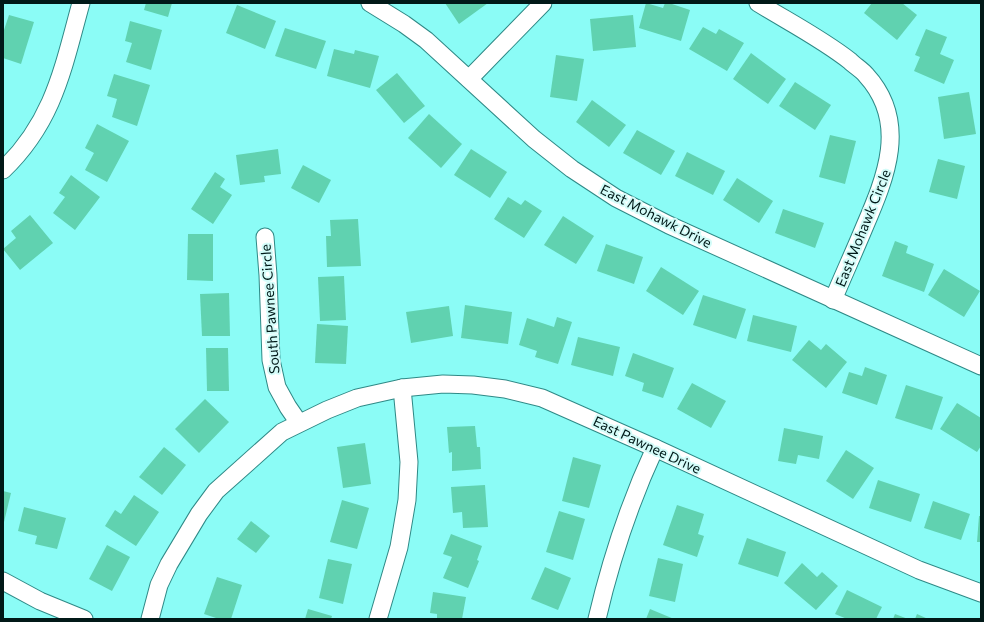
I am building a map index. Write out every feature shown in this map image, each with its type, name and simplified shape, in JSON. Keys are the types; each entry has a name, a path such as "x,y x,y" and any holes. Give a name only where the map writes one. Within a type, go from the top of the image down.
{"street":[{"path":"3,170 16,157 36,130 48,110 57,88 81,3"},
{"name":"East Mohawk Drive","path":"370,3 404,24 426,40 534,139 572,169 616,198 669,225 981,366"},
{"path":"469,79 543,3"},
{"name":"East Mohawk Circle","path":"758,3 835,49 866,74 879,92 886,108 891,136 889,161 878,195 833,300"},
{"name":"South Pawnee Circle","path":"265,237 272,360 277,387 299,423"},
{"name":"East Pawnee Drive","path":"150,619 160,585 169,564 199,514 216,491 282,432 327,410 357,398 402,388 443,384 473,385 505,389 542,398 655,448 919,570 981,592"},
{"path":"378,619 399,547 407,500 409,462 402,388"},
{"path":"597,619 608,568 620,530 636,489 655,448"},
{"path":"3,581 40,601 84,619"}],"building":[{"path":"146,3 172,3 168,17 144,10"},
{"path":"445,3 488,3 459,24"},
{"path":"646,3 663,8 665,3 669,3 690,10 681,41 639,28"},
{"path":"872,3 902,3 917,15 897,40 864,13"},
{"path":"237,5 276,21 265,49 226,33"},
{"path":"9,15 34,22 21,64 3,58 3,33"},
{"path":"633,15 636,47 593,51 590,19"},
{"path":"130,21 162,30 151,70 126,62 132,43 125,41"},
{"path":"703,27 716,34 719,29 744,43 727,71 689,49"},
{"path":"285,28 326,41 316,69 275,56"},
{"path":"926,29 947,37 940,54 954,60 944,84 914,71 920,57 915,55"},
{"path":"334,49 354,54 355,50 379,56 370,88 327,76"},
{"path":"751,53 786,79 768,104 733,79"},
{"path":"556,55 584,59 577,101 550,97"},
{"path":"397,73 425,106 404,123 376,90"},
{"path":"114,74 150,85 137,126 112,117 117,99 107,96"},
{"path":"795,82 831,105 815,130 779,106"},
{"path":"969,92 976,134 944,139 938,97"},
{"path":"592,100 626,125 609,147 576,122"},
{"path":"429,114 462,144 441,168 408,138"},
{"path":"97,124 129,141 107,182 85,170 94,153 85,148"},
{"path":"637,130 675,151 661,175 623,153"},
{"path":"830,135 856,141 845,184 819,177"},
{"path":"278,149 281,174 264,176 265,182 240,185 236,155"},
{"path":"471,149 507,172 490,198 454,175"},
{"path":"687,152 725,171 713,195 675,176"},
{"path":"938,159 965,166 957,199 929,192"},
{"path":"303,165 331,180 319,203 291,188"},
{"path":"215,172 225,179 220,187 232,195 213,224 191,209"},
{"path":"71,175 100,197 75,230 53,213 65,197 59,193"},
{"path":"737,178 773,201 759,223 723,200"},
{"path":"508,197 521,205 525,200 542,211 524,238 494,219"},
{"path":"783,209 824,223 815,248 775,233"},
{"path":"30,215 53,243 20,270 3,249 16,238 11,231"},
{"path":"563,216 594,236 576,264 544,245"},
{"path":"358,219 361,266 327,267 326,236 331,236 330,220"},
{"path":"188,234 213,234 213,281 187,280"},
{"path":"895,241 908,246 906,253 934,264 924,292 882,276"},
{"path":"606,244 643,257 634,284 597,271"},
{"path":"661,267 699,291 683,315 646,291"},
{"path":"944,269 980,291 964,317 928,295"},
{"path":"344,276 346,320 320,321 318,277"},
{"path":"229,293 230,336 202,336 200,294"},
{"path":"703,295 746,309 736,339 693,325"},
{"path":"465,305 512,312 508,344 461,338"},
{"path":"449,306 453,336 411,343 406,312"},
{"path":"753,315 797,326 791,352 747,341"},
{"path":"557,317 572,322 558,364 535,357 537,351 519,345 527,318 554,327"},
{"path":"317,324 348,326 346,364 315,363"},
{"path":"578,337 620,347 613,376 571,365"},
{"path":"809,340 821,350 826,344 847,362 826,388 792,360"},
{"path":"206,348 228,348 229,391 207,391"},
{"path":"633,353 674,368 663,398 642,391 644,383 625,376"},
{"path":"865,367 887,375 877,405 842,393 849,372 862,376"},
{"path":"692,383 726,401 711,428 677,409"},
{"path":"906,385 943,397 932,430 895,418"},
{"path":"205,399 229,422 199,453 175,429"},
{"path":"957,403 981,418 981,446 977,452 940,429"},
{"path":"475,426 477,447 480,447 481,469 452,471 452,452 449,453 447,427"},
{"path":"784,428 823,436 819,459 798,455 796,464 778,461"},
{"path":"365,443 371,484 343,488 337,447"},
{"path":"164,447 186,465 162,495 139,477"},
{"path":"846,450 874,468 853,499 826,481"},
{"path":"573,457 601,465 589,508 562,501"},
{"path":"878,480 920,494 911,522 869,508"},
{"path":"485,485 488,527 463,528 462,512 453,513 451,487"},
{"path":"3,491 11,493 4,522 3,522"},
{"path":"134,495 159,512 136,546 105,526 115,510 121,514"},
{"path":"342,500 369,508 357,549 330,542"},
{"path":"933,501 970,514 961,540 924,528"},
{"path":"677,505 704,514 698,534 704,536 697,557 663,545"},
{"path":"24,507 66,518 57,549 35,544 37,536 18,531"},
{"path":"559,511 585,519 573,560 546,552"},
{"path":"979,516 981,516 981,542 977,542"},
{"path":"251,521 270,536 256,553 237,539"},
{"path":"451,534 482,546 477,560 479,561 468,588 443,578 452,557 443,554"},
{"path":"747,538 786,552 778,577 738,564"},
{"path":"107,545 130,557 112,591 89,579"},
{"path":"658,558 683,564 675,602 649,596"},
{"path":"328,559 352,564 343,604 319,598"},
{"path":"802,563 817,577 822,572 838,586 816,610 784,583"},
{"path":"545,567 571,578 558,610 531,599"},
{"path":"217,577 242,585 231,619 219,619 204,614"},
{"path":"847,590 882,607 876,619 847,619 835,614"},
{"path":"433,592 466,597 462,619 437,619 437,614 430,613"},
{"path":"308,609 332,616 331,619 305,619"},
{"path":"650,609 674,619 646,619"},
{"path":"895,614 908,619 893,619"},
{"path":"917,614 928,619 915,619"}]}
